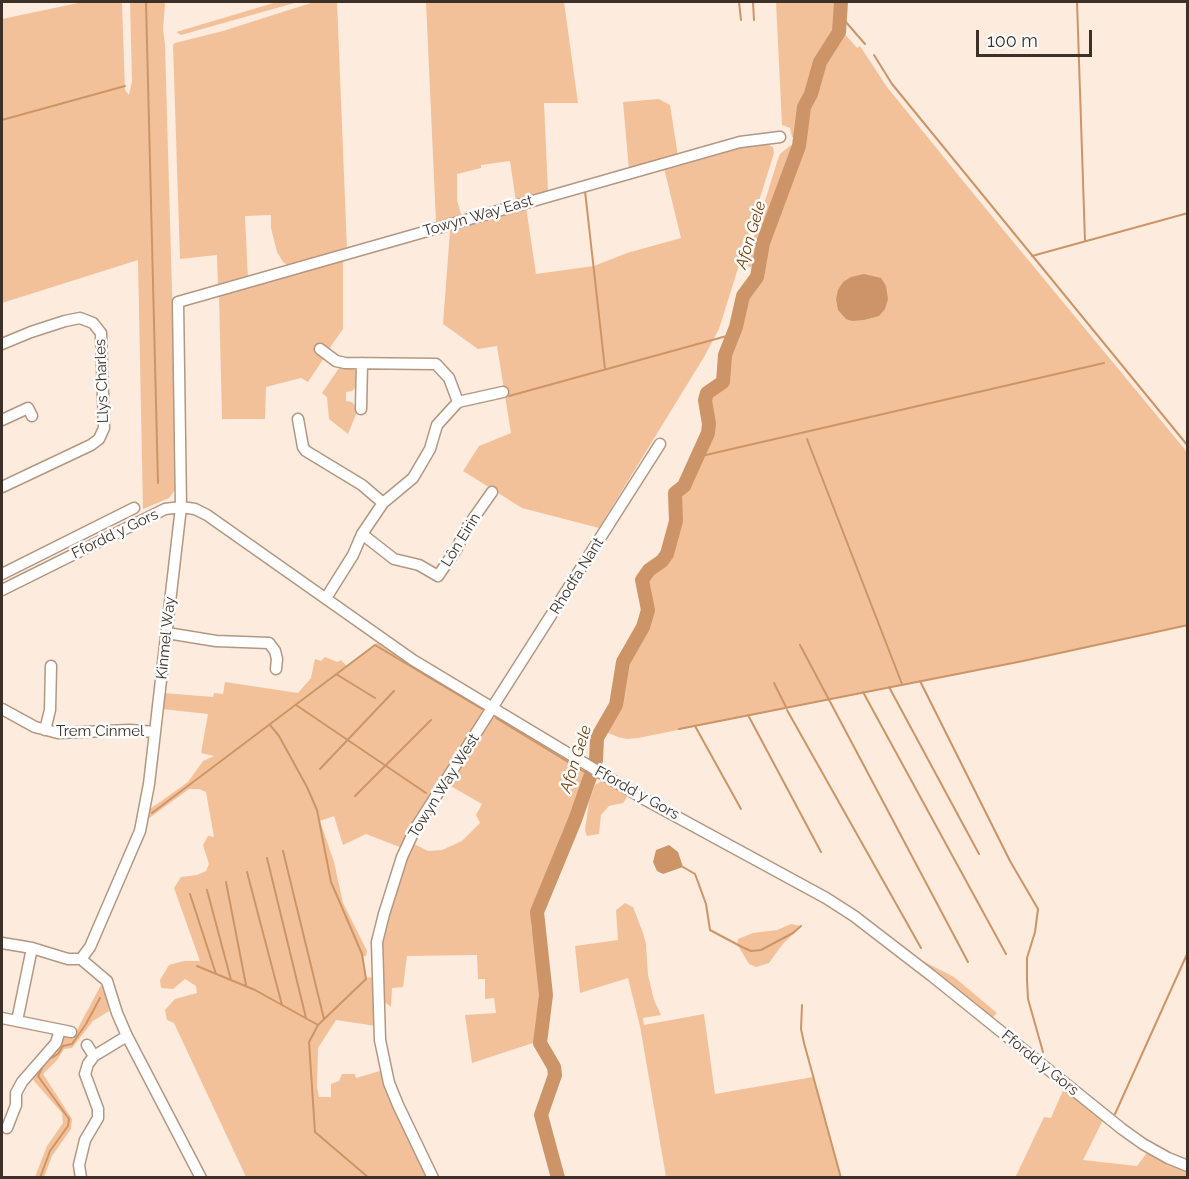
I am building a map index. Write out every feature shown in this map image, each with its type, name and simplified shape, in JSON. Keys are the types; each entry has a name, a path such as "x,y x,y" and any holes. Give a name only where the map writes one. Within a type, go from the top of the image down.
{"street":[{"name":"Towyn Way East","path":"178,302 740,142 780,137"},
{"name":"Kinmel Way","path":"81,959 90,947 140,831 149,784 181,507 178,302"},
{"name":"Llys Charles","path":"93,323 100,312"},
{"name":"Llys Charles","path":"2,344 65,321 80,318 93,323 101,333 104,428 99,439 91,446 2,487"},
{"path":"320,348 336,362 436,364 449,378 458,402"},
{"path":"361,410 355,398 362,363"},
{"path":"326,598 353,555 362,534 383,503 413,478 430,449 437,425 458,402 503,392"},
{"path":"2,420 28,408 32,416"},
{"path":"298,419 306,431 306,451 362,485 383,503"},
{"name":"Rhodfa Nant","path":"494,708 660,444"},
{"name":"Lôn Eirin","path":"430,586 457,548 466,529 487,507 492,492"},
{"name":"Ffordd y Gors","path":"2,590 165,509 181,507 195,509 207,515 414,660 644,799 826,898 854,916 1122,1129 1159,1153 1188,1166"},
{"path":"2,574 134,508"},
{"name":"Lôn Eirin","path":"362,534 394,559 419,565 438,576"},
{"path":"167,633 216,641 268,643 278,659 276,669"},
{"name":"Trem Cinmel","path":"45,730 50,710 46,672"},
{"name":"Towyn Way West","path":"433,1178 389,1083 380,1040 377,942 402,857 416,829 494,708"},
{"name":"Trem Cinmel","path":"2,709 35,727 58,733 130,730 155,732"},
{"path":"2,943 33,948 68,959 81,959 107,981 127,1036 201,1178"},
{"path":"17,1021 33,948"},
{"path":"2,1018 65,1031 22,1082 16,1093 16,1105 7,1128"},
{"path":"81,1178 80,1165 85,1140 98,1118 98,1109 85,1074 88,1064 94,1056 127,1036"},
{"path":"87,1045 94,1056"}],"shaded area":[{"path":"83,2 122,2 125,90 129,95 132,81 130,2 164,2 165,4 163,29 174,362 175,490 169,498 143,509 138,260 2,303 2,19"},
{"path":"277,2 298,2 181,35 176,32"},
{"path":"314,2 337,2 347,249 289,266 283,262 277,252 271,228 271,215 245,216 248,279 218,287 217,255 180,259 173,45"},
{"path":"426,2 564,2 578,103 544,103 548,192 516,202 510,161 481,165 481,168 457,174 457,200 462,218 436,222"},
{"path":"776,2 837,2 836,32 817,62 809,94 799,110 797,138 792,137 790,128 782,125"},
{"path":"843,32 857,48 860,46 887,87 1187,452 1187,625 1023,661 638,738 618,737 603,731 619,704 626,663 644,630 650,611 646,581 651,572 669,558 673,550 679,522 680,496 711,429 707,400 711,394 724,385 727,357 746,299 759,278 764,244 793,167 805,147 807,137 805,115 816,91 819,71"},
{"path":"659,99 670,105 678,156 629,170 623,102"},
{"path":"763,142 773,147 774,153 719,329 599,528 522,508 463,471 479,446 511,433 497,346 478,349 443,324 450,231 526,207 536,274 594,266 627,253 681,238 664,168 714,152"},
{"path":"791,145 796,148 774,200 755,266 750,267 746,265 746,262 778,159 780,154"},
{"path":"343,260 343,329 329,349 321,343 316,352 324,358 308,382 301,378 266,387 265,419 222,419 219,296"},
{"path":"864,274 881,278 886,286 888,299 885,309 879,316 852,321 846,319 838,310 836,299 838,290 843,282 851,277"},
{"path":"339,368 356,371 355,388 346,392 346,401 352,402 357,412 348,434 329,419 327,397 322,393"},
{"path":"378,642 485,710 402,848 366,834 343,845 334,816 320,821 334,862 343,903 367,951 366,956 363,956 366,978 371,977 375,981 376,1026 336,1020 318,1048 317,1087 319,1097 331,1097 331,1084 339,1081 342,1074 355,1074 356,1078 383,1070 430,1177 246,1177 174,1023 167,1020 165,1010 175,999 197,993 196,986 185,979 173,989 161,988 160,980 169,965 184,961 200,961 174,888 181,877 206,871 209,864 203,845 208,836 214,837 206,792 199,789 189,789 148,819 150,809 188,782 203,761 214,756 201,753 208,714 162,709 164,693 213,697 214,693 223,694 225,682 298,693 311,678 315,659 321,661 325,657 337,662 341,660 347,666"},
{"path":"495,715 589,772 533,913 531,925 541,975 536,1042 472,1063 465,1015 496,1013 494,998 485,999 485,979 478,979 477,955 407,956 403,987 392,988 391,1007 382,1000 380,946 383,928 412,843 428,851 442,850 462,841 480,823 476,815 482,804 449,785"},
{"path":"603,780 627,797 623,803 609,806 601,815 599,834 587,836 585,830 589,802 595,785"},
{"path":"669,845 678,852 683,867 663,874 657,871 653,862 656,850"},
{"path":"625,903 633,907 643,933 648,975 654,1000 661,1015 643,1018 644,1025 704,1014 715,1094 813,1077 841,1177 666,1177 640,1026 628,978 580,993 575,946 618,940 616,910"},
{"path":"791,924 801,926 782,945 769,963 756,967 749,964 737,944 738,939 753,933 777,930"},
{"path":"917,958 954,977 997,1013 992,1018"},
{"path":"101,985 105,990 109,1011 93,1021 72,1048 64,1049 43,1074 72,1119 71,1129 52,1156 44,1177 35,1177 47,1146 63,1123 62,1113 32,1076 63,1037 72,1036 77,1030"},
{"path":"1064,1088 1103,1120 1083,1160 1137,1166 1149,1150 1188,1169 1187,1177 1015,1178 1044,1117 1051,1118"}],"waterway":[{"path":"146,2 158,483"},
{"path":"739,2 741,20"},
{"path":"753,2 754,20"},
{"name":"Afon Gele","path":"558,1178 541,1115 555,1075 554,1067 540,1043 546,995 537,912 575,820 596,760 597,738 616,705 623,662 643,627 648,610 642,580 649,570 662,561 667,554 676,521 675,493 684,486 708,433 709,424 705,400 707,393 723,382 725,355 736,327 743,296 757,277 763,243 799,146 804,107 811,94 820,62 839,32 841,2"},
{"path":"1077,2 1085,241"},
{"path":"845,21 865,44"},
{"path":"874,55 892,84 1188,446"},
{"path":"2,120 125,86"},
{"path":"585,191 605,369"},
{"path":"1032,256 1188,213"},
{"path":"509,396 734,334"},
{"path":"697,457 1104,363"},
{"path":"807,439 902,684"},
{"path":"679,729 1023,661 1188,625"},
{"path":"152,813 375,645 482,709"},
{"path":"800,645 968,962"},
{"path":"336,674 375,698"},
{"path":"920,681 1010,861 1038,909 1035,932 1027,958 1027,980 1028,999 1043,1052"},
{"path":"774,683 786,707"},
{"path":"889,687 979,854"},
{"path":"320,769 394,691"},
{"path":"863,692 1006,954"},
{"path":"296,705 426,793"},
{"path":"787,710 921,948"},
{"path":"748,715 821,852"},
{"path":"496,718 591,776"},
{"path":"355,796 431,720"},
{"path":"270,725 279,736 317,810 331,882 362,954 366,979 318,1025 309,1042 315,1132 369,1178"},
{"path":"695,726 741,809"},
{"path":"283,851 324,1019"},
{"path":"267,858 306,1018"},
{"path":"683,867 695,874 706,904 710,930 742,947 751,951 761,950 793,933 801,926"},
{"path":"247,872 282,1005"},
{"path":"226,882 246,985"},
{"path":"207,890 231,980"},
{"path":"190,894 216,974"},
{"path":"1115,1114 1188,952"},
{"path":"197,966 255,990 318,1025"},
{"path":"48,1060 58,1054 63,1046 72,1044 100,998"},
{"path":"802,1005 801,1029 804,1043 841,1178"},
{"path":"40,1178 50,1151 68,1126 69,1119 38,1076 44,1064"}]}
